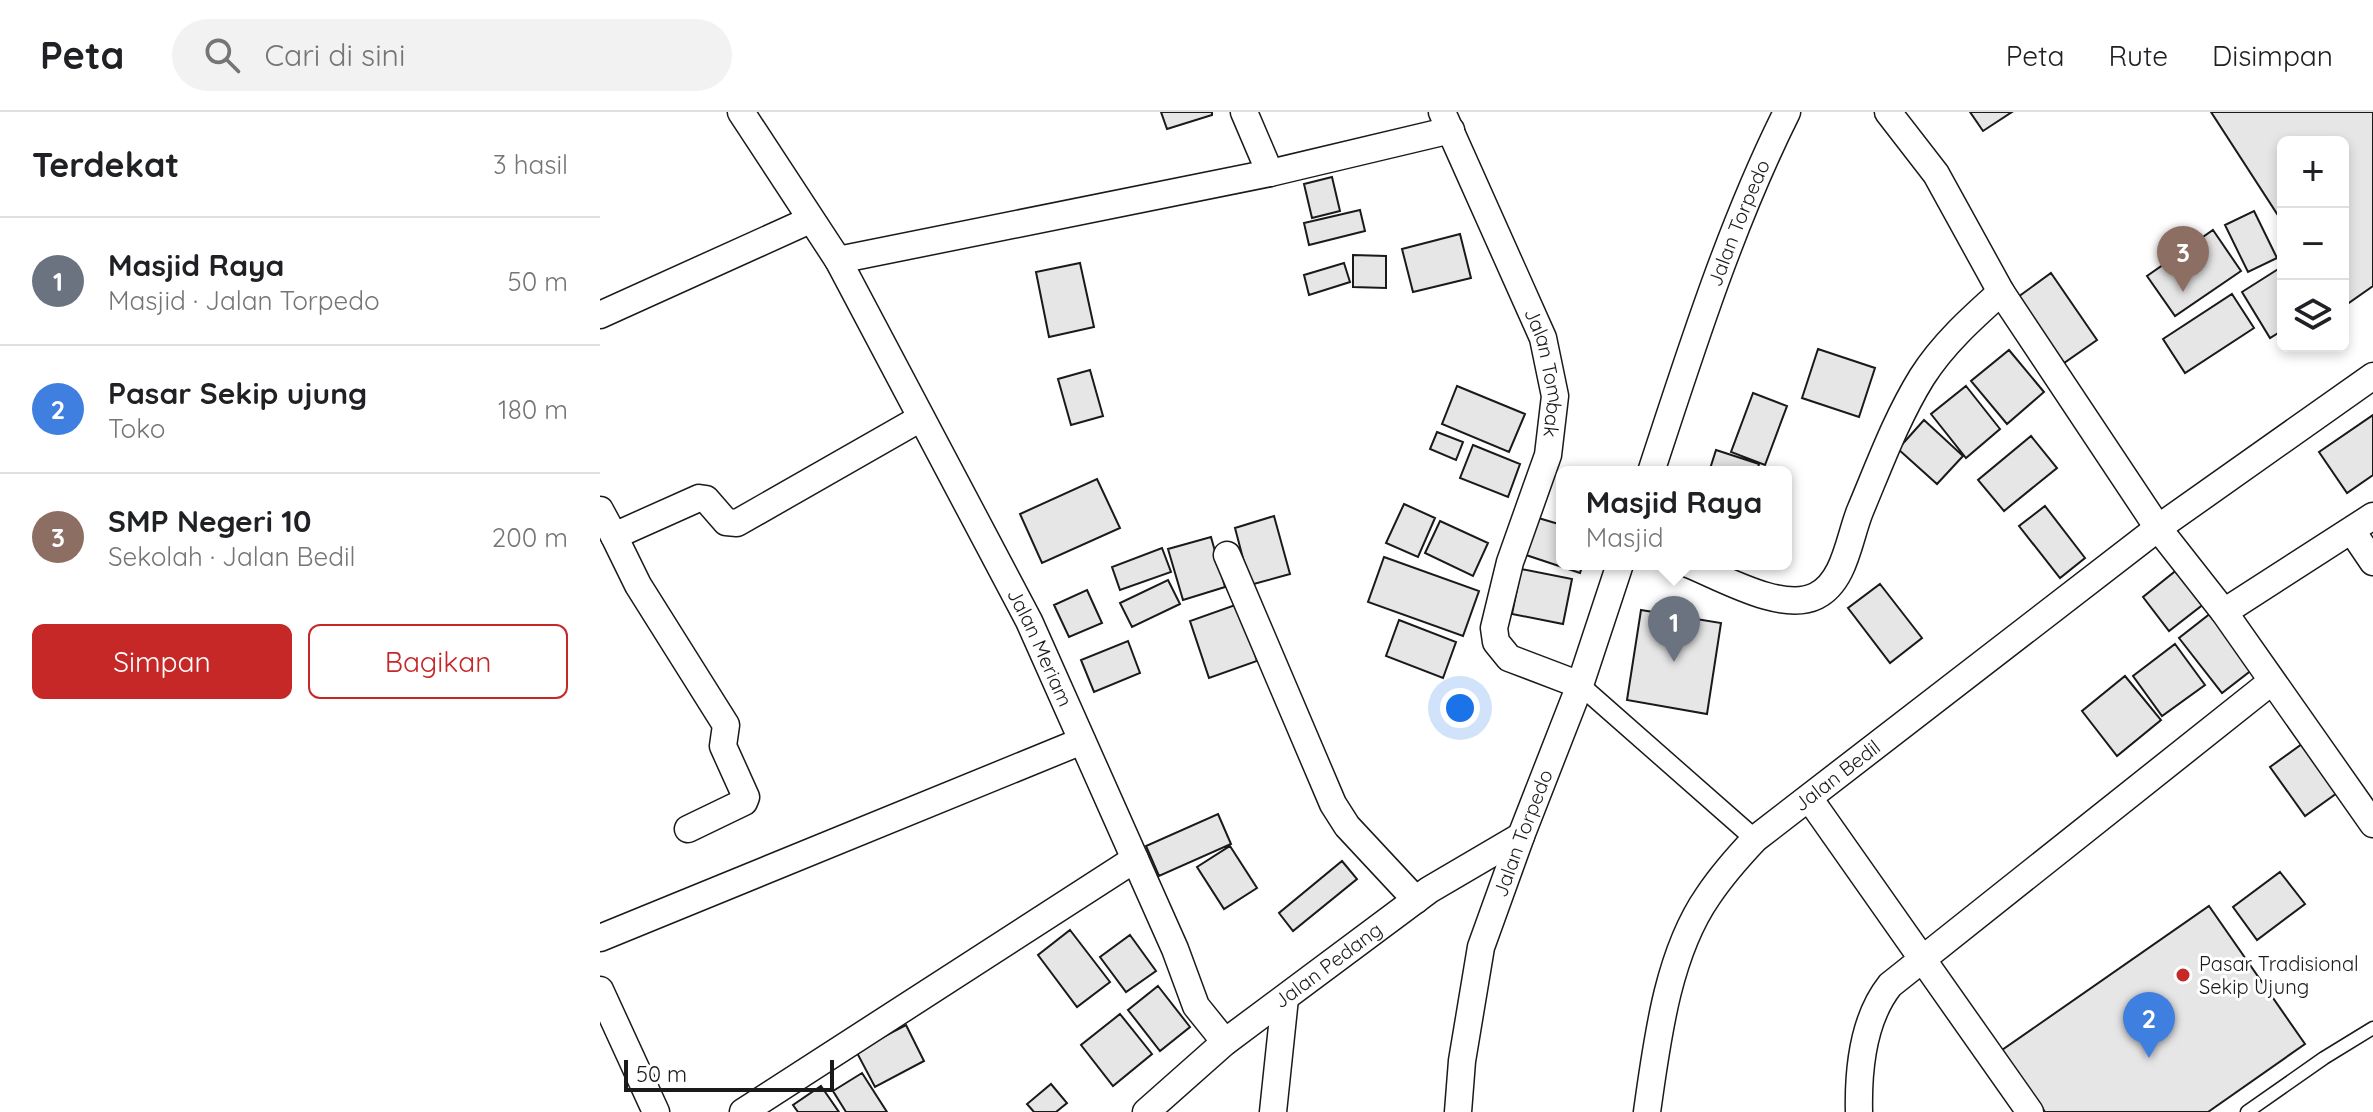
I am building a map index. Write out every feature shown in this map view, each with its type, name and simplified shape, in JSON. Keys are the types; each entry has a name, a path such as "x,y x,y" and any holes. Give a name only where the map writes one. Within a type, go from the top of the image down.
{"street":[{"name":"Jalan Meriam","path":"741,112 838,260 1029,621 1175,949 1196,1006 1225,1042"},
{"path":"1244,112 1270,173"},
{"name":"Jalan Torpedo","path":"1653,466 1725,259 1769,148 1787,112"},
{"path":"1888,112 1936,174 2001,292 2158,528 2224,612 2373,824"},
{"path":"838,260 1270,173 1447,121"},
{"name":"Jalan Tombak","path":"1447,121 1543,338 1555,396 1548,455 1510,562 1494,628 1496,642 1509,658 1580,685"},
{"path":"600,315 810,220"},
{"path":"1703,570 1776,599 1804,600 1817,596 1830,585 1841,567 1856,520 1888,443 1922,377 1955,334 2001,292"},
{"name":"Jalan Bedil","path":"1647,1112 1659,1025 1688,935 1706,898 1755,839 2158,528 2373,376"},
{"path":"614,536 699,498 706,499 726,522 737,523 921,418"},
{"path":"600,510 638,585 726,725 723,746 746,797 744,802 688,829"},
{"path":"2224,612 2362,523 2373,562"},
{"path":"1227,555 1333,804 1347,826 1416,900"},
{"name":"Jalan Torpedo","path":"1458,1112 1462,1061 1481,947 1580,685 1618,570"},
{"path":"1859,1112 1861,1066 1876,1003 1890,985 2271,682"},
{"path":"1580,685 1755,839"},
{"path":"600,938 1082,741"},
{"path":"1809,798 2030,1112"},
{"name":"Jalan Pedang","path":"1146,1112 1225,1042 1416,900 1521,836"},
{"path":"743,1112 1135,859"},
{"path":"600,990 656,1112"},
{"path":"1273,1112 1285,998"}],"lane":[{"path":"2247,1112 2373,1028"}],"building":[{"path":"1161,112 1212,112 1212,115 1167,129"},
{"path":"1970,112 2012,112 1983,131"},
{"path":"2211,112 2373,112 2373,286 2349,303 2349,136 2277,136 2277,214"},
{"path":"1332,177 1340,211 1312,218 1304,184"},
{"path":"1360,210 1365,231 1309,245 1304,223"},
{"path":"2254,211 2277,258 2248,272 2225,225"},
{"path":"2213,230 2241,271 2175,316 2147,276"},
{"path":"1460,234 1471,278 1413,292 1402,249"},
{"path":"1353,255 1386,256 1386,288 1353,287"},
{"path":"1080,263 1094,327 1049,337 1036,272"},
{"path":"1344,263 1350,282 1309,295 1304,275"},
{"path":"2277,270 2277,334 2270,338 2242,292"},
{"path":"2051,273 2097,340 2064,363 2018,297"},
{"path":"2232,294 2254,328 2185,373 2163,339"},
{"path":"1818,349 1875,368 1859,417 1802,398"},
{"path":"2009,350 2044,392 2007,424 1971,381"},
{"path":"1090,370 1103,416 1071,425 1058,379"},
{"path":"1457,386 1525,414 1509,452 1442,424"},
{"path":"1966,386 2000,429 1966,458 1931,414"},
{"path":"1753,393 1787,406 1765,465 1731,452"},
{"path":"2373,415 2373,475 2347,493 2319,452"},
{"path":"1924,420 1963,456 1937,484 1898,449"},
{"path":"1437,432 1463,442 1456,460 1430,449"},
{"path":"2031,436 2057,468 2004,511 1978,480"},
{"path":"1473,445 1520,464 1508,497 1460,478"},
{"path":"1716,450 1759,464 1758,466 1711,466"},
{"path":"1097,479 1120,528 1042,563 1020,514"},
{"path":"1404,504 1435,518 1418,557 1386,543"},
{"path":"2045,506 2085,558 2060,578 2019,526"},
{"path":"1274,516 1290,574 1250,585 1235,528"},
{"path":"1535,517 1556,523 1556,565 1523,554"},
{"path":"1440,521 1488,543 1473,576 1425,553"},
{"path":"1211,537 1225,587 1183,600 1168,549"},
{"path":"1162,548 1171,572 1120,590 1112,567"},
{"path":"1384,557 1479,591 1463,636 1368,602"},
{"path":"1521,569 1572,579 1563,624 1512,614"},
{"path":"2178,569 2205,603 2169,631 2143,597"},
{"path":"1168,580 1180,604 1132,627 1120,603"},
{"path":"1880,584 1922,638 1890,663 1848,608"},
{"path":"1087,590 1102,623 1069,637 1054,605"},
{"path":"1238,604 1257,661 1209,678 1190,621"},
{"path":"1641,610 1721,623 1707,714 1627,700"},
{"path":"2211,613 2253,669 2222,693 2179,638"},
{"path":"1399,620 1456,642 1443,678 1386,656"},
{"path":"1128,641 1140,673 1094,692 1081,660"},
{"path":"2175,644 2205,685 2162,716 2133,676"},
{"path":"2125,676 2161,720 2117,756 2082,711"},
{"path":"2302,744 2337,793 2305,816 2270,767"},
{"path":"1218,814 1231,844 1159,876 1146,846"},
{"path":"1230,846 1257,888 1224,909 1197,867"},
{"path":"1342,861 1357,879 1293,931 1279,913"},
{"path":"2280,872 2305,904 2257,940 2233,907"},
{"name":"Pasar Tradisional Sekip Ujung","path":"2209,906 2305,1044 2208,1112 2045,1112 2002,1050"},
{"path":"1070,930 1110,982 1077,1007 1038,955"},
{"path":"1130,935 1156,971 1126,992 1100,957"},
{"path":"1158,986 1190,1027 1160,1051 1128,1010"},
{"path":"1120,1014 1152,1054 1113,1086 1081,1045"},
{"path":"906,1025 924,1061 875,1087 856,1051"},
{"path":"862,1073 887,1112 846,1112 833,1091"},
{"path":"1051,1084 1067,1103 1056,1112 1034,1112 1027,1104"},
{"path":"821,1086 839,1112 798,1112 793,1105"}],"place":[{"name":"SMP Negeri 10","path":"2183,292"},
{"name":"Masjid Raya","path":"1674,662"},
{"name":"Pasar Tradisional Sekip Ujung","path":"2183,975"},
{"name":"Pasar Sekip ujung","path":"2149,1058"}]}
